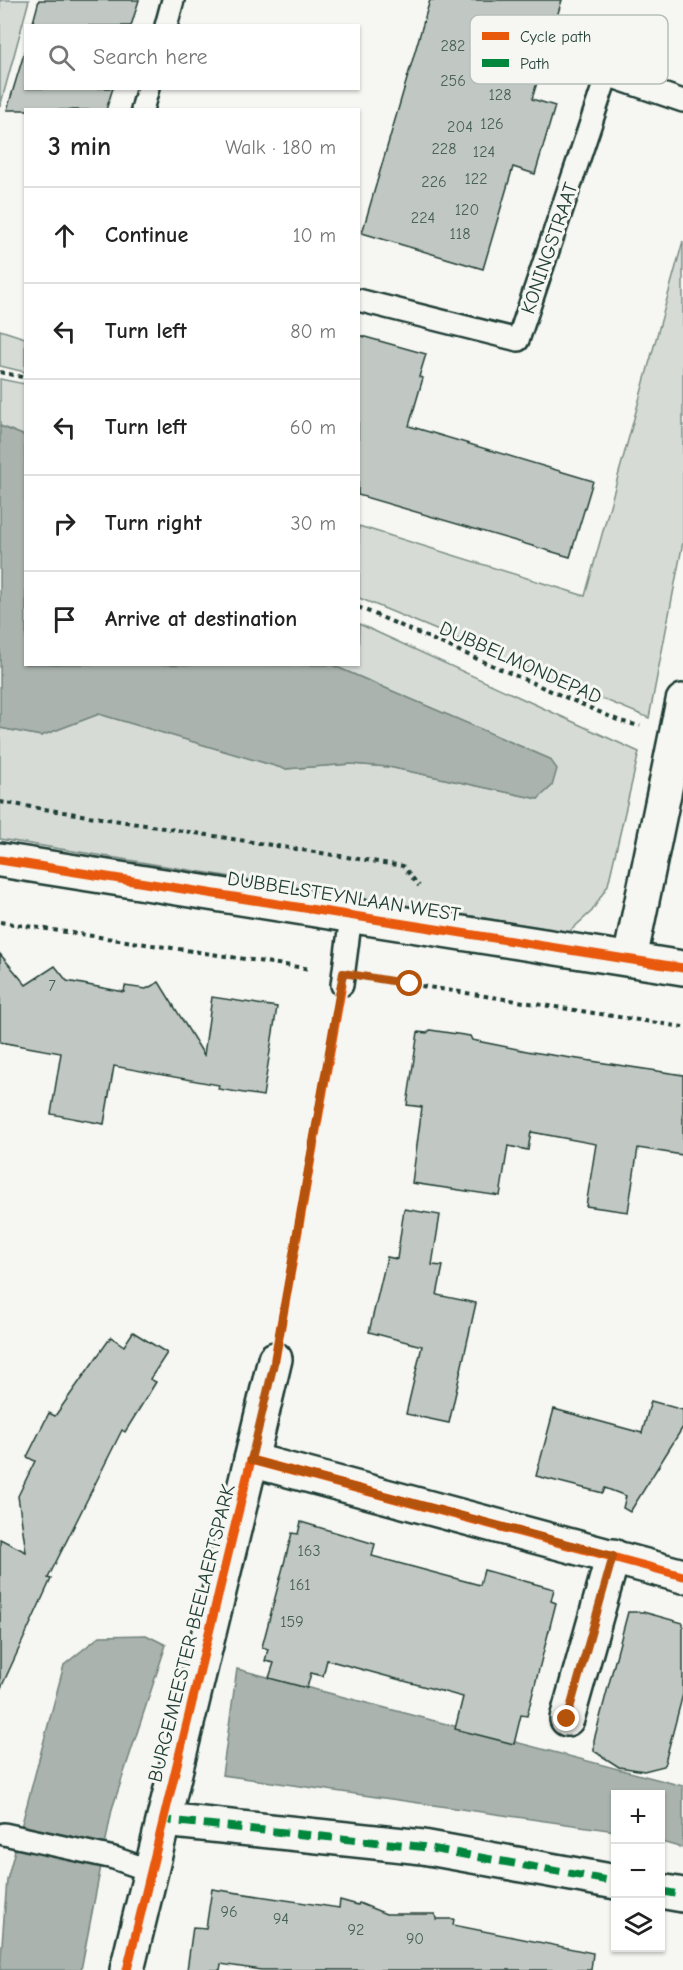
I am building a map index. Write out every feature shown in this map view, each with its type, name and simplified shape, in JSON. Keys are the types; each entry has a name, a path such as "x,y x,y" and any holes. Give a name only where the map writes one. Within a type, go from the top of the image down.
{"street":[{"path":"630,959 683,701"},
{"name":"DUBBELSTEYNLAAN WEST","path":"0,860 683,968"},
{"name":"BURGEMEESTER BEELAERTSPARK","path":"127,1970 275,1359"},
{"path":"251,1460 683,1576"},
{"path":"567,1719 613,1556"},
{"path":"164,1820 423,1847 611,1881"},
{"path":"665,1892 683,1895"}],"lane":[{"path":"167,24 173,0"},
{"name":"KONINGSTRAAT","path":"360,300 518,340 604,84"},
{"name":"KONINGSTRAAT","path":"633,84 683,101"},
{"path":"143,108 147,90"},
{"path":"342,979 351,916"},
{"path":"4,1833 114,1858 151,1871"}],"path":[{"path":"0,372 24,378"},
{"path":"635,737 638,726"},
{"path":"0,801 403,866 424,893"},
{"path":"0,921 342,979 683,1027"}],"shaded area":[{"path":"0,0 29,0 0,107"},
{"path":"683,241 683,542 649,718 360,598 360,526 585,596"},
{"path":"0,330 24,338 24,372 0,366"},
{"path":"0,379 24,384 24,436 0,426"},
{"path":"0,426 24,436 24,666 334,666 550,759 557,769 552,786 538,799 389,767 351,764 285,769 99,714 41,736 0,728"},
{"path":"360,624 639,752 608,885 592,911 569,932 0,839 0,728 41,736 99,714 285,769 351,764 389,767 538,799 550,759 334,666 360,666"},
{"path":"146,1635 166,1645 112,1809 81,1970 0,1970 7,1880 64,1665 100,1636"},
{"path":"237,1669 683,1786 683,1848 665,1843 665,1790 611,1790 611,1830 222,1775"}],"building":[{"path":"39,0 139,0 132,24 33,24"},
{"path":"430,0 562,0 557,15 470,15 470,84 537,84 532,99 555,106 535,174 513,167 483,269 362,233"},
{"path":"24,54 24,90 112,90 107,108 7,110"},
{"path":"360,336 426,354 419,377 423,378 409,426 593,481 570,557 360,496"},
{"path":"0,954 26,985 55,966 67,981 124,992 125,986 146,989 159,982 204,1055 212,997 277,1007 263,1096 218,1089 219,1085 114,1066 104,1124 51,1114 61,1053 0,1042"},
{"path":"430,1030 470,1036 472,1040 532,1052 683,1075 683,1155 638,1148 628,1212 586,1206 596,1144 531,1132 528,1150 508,1146 500,1196 412,1183 422,1107 407,1105 418,1032 427,1033"},
{"path":"404,1209 440,1215 432,1265 443,1266 437,1295 476,1303 449,1423 406,1414 422,1346 369,1332 387,1257 397,1259"},
{"path":"133,1332 167,1353 150,1379 156,1382 125,1432 122,1430 48,1578 51,1579 0,1690 0,1539 26,1552 18,1496 35,1461 27,1457 49,1413 55,1416 111,1337 124,1346"},
{"path":"651,1401 683,1410 683,1427 630,1512 623,1508 626,1496 605,1488 603,1493 536,1476 554,1409 642,1433"},
{"path":"301,1522 375,1544 372,1556 480,1585 484,1570 554,1589 551,1601 556,1603 527,1716 521,1715 514,1744 455,1729 463,1697 327,1660 323,1676 311,1673 307,1688 269,1678 274,1663 265,1661 268,1649 262,1647 292,1533 298,1534"},
{"path":"628,1612 643,1612 683,1623 683,1694 664,1766 644,1771 619,1767 594,1751 594,1740"},
{"path":"212,1889 339,1908 340,1900 358,1905 359,1903 386,1914 435,1914 436,1919 454,1919 453,1925 593,1953 591,1970 261,1970 221,1964 220,1970 187,1970 193,1927 206,1928"}],"marked path":[{"path":"163,1826 164,1820 423,1847 611,1881"},
{"path":"665,1892 683,1895"}],"cycle path":[{"path":"0,860 683,968"},
{"path":"275,1359 342,985"},
{"path":"127,1970 251,1460 683,1576"}],"route":[{"path":"410,984 343,973 341,996 275,1359 251,1460 613,1556 567,1719"}]}
